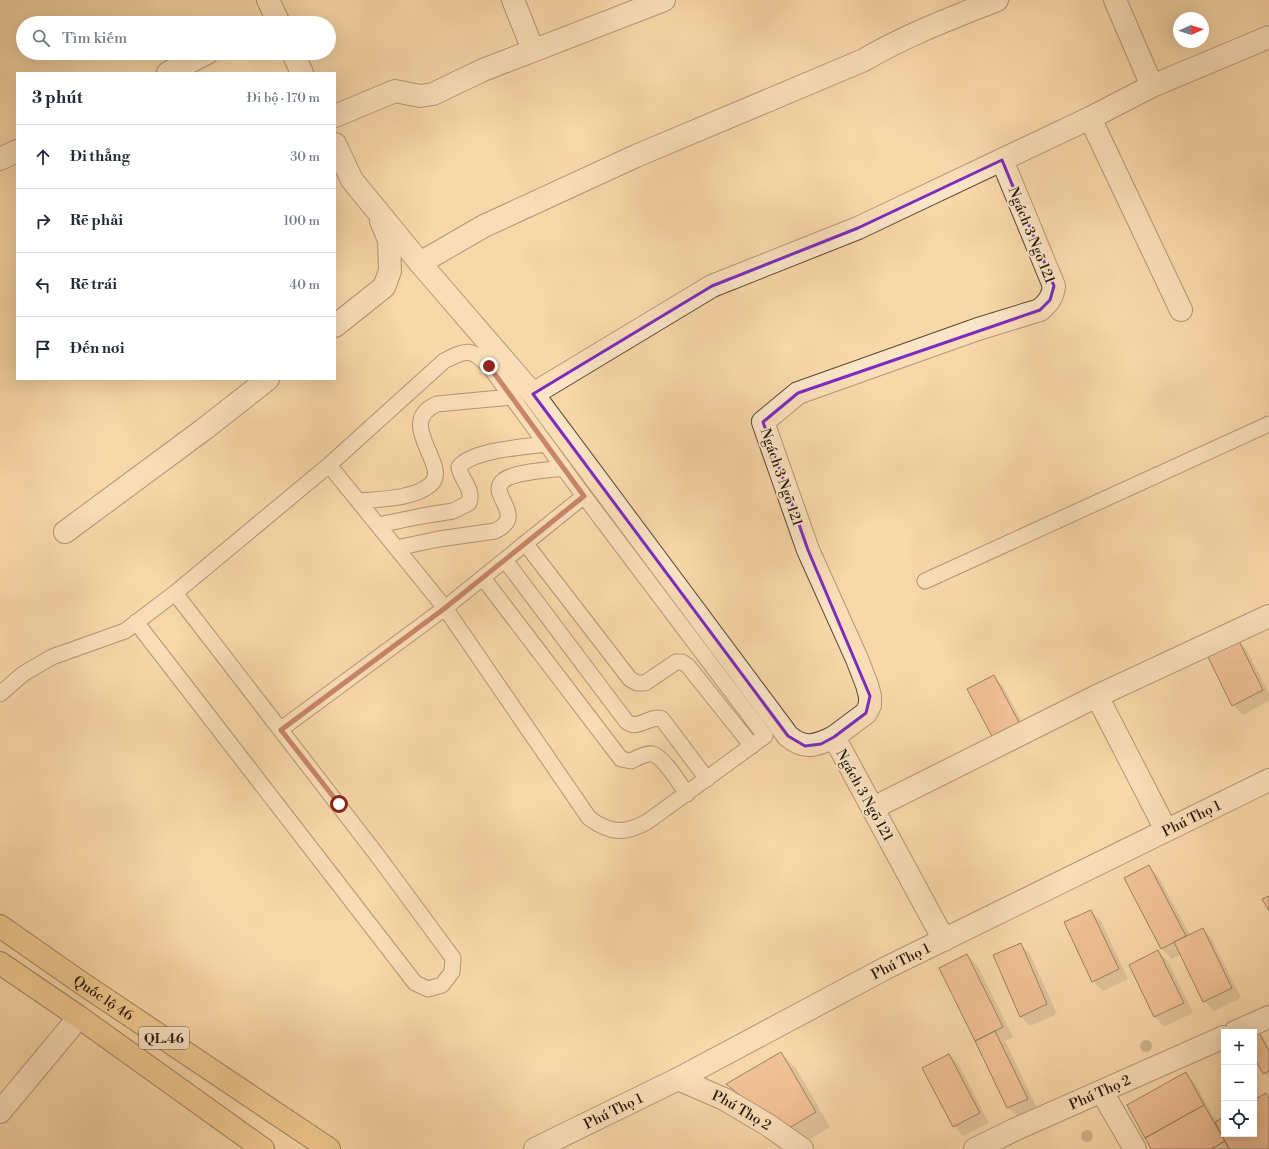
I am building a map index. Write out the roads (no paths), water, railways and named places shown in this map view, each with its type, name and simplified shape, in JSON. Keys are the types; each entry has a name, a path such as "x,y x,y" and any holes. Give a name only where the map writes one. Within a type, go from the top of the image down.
{"highway":[{"name":"Quốc lộ 46","path":"0,926 80,982 329,1149"},
{"name":"QL.46","path":"0,963 263,1149"}],"street":[{"path":"513,0 533,50"},
{"path":"420,263 484,226 636,156 744,112 864,60 931,27 998,0"},
{"path":"336,116 395,91 420,96 433,94 483,70 657,1"},
{"path":"1122,2 1152,86"},
{"path":"533,394 712,286 858,228 1090,118 1152,86 1269,37"},
{"path":"170,72 193,60"},
{"path":"296,60 302,72"},
{"path":"1090,118 1181,310"},
{"path":"336,146 352,180 420,263 533,394 788,736 795,742 805,746 821,744 834,737"},
{"path":"0,159 16,151"},
{"name":"Ngách 3 Ngõ 121","path":"944,940 834,737 866,713 870,705 870,696 857,659 808,550 763,422 798,393 1040,310 1046,305 1053,294 1054,286 1002,160"},
{"path":"336,325 384,287 390,271 389,240 376,209"},
{"path":"64,532 204,430 267,380"},
{"path":"872,808 1096,696 1269,616"},
{"path":"1096,696 1166,830"},
{"name":"Phú Thọ 1","path":"535,1149 678,1079 886,968 1269,780"},
{"path":"0,1112 78,1017"},
{"path":"1242,1029 1269,1017"},
{"name":"Phú Thọ 2","path":"975,1149 1016,1129 1221,1038"},
{"name":"Phú Thọ 2","path":"678,1079 724,1099 768,1125 802,1149"},
{"path":"1102,1092 1135,1149"}],"lane":[{"path":"0,694 24,674 52,657 125,631 175,593 329,465 444,361 461,353 472,352 489,366 584,496 765,736 648,822 633,829 617,831 601,826 589,818 445,608 329,465"},
{"path":"359,501 414,494 431,484 435,475 434,466 424,442 421,428 421,420 425,411 429,408 437,404 512,397"},
{"path":"925,581 1269,424"},
{"path":"378,525 453,511 469,503 470,492 459,467 467,460 481,454 546,444"},
{"path":"396,548 439,539 495,531 507,522 509,517 508,511 499,493 503,480 513,475 564,468"},
{"path":"281,730 445,608 584,496"},
{"path":"525,544 630,679 636,683 645,683 676,662 682,662 688,666 752,746"},
{"path":"505,560 626,721 629,724 635,725 655,718 662,719 707,779"},
{"path":"483,578 621,759 631,761 640,756 652,754 660,758 687,794"},
{"path":"136,622 415,984 428,989 442,985 452,972 453,958 377,854 175,593"}]}
